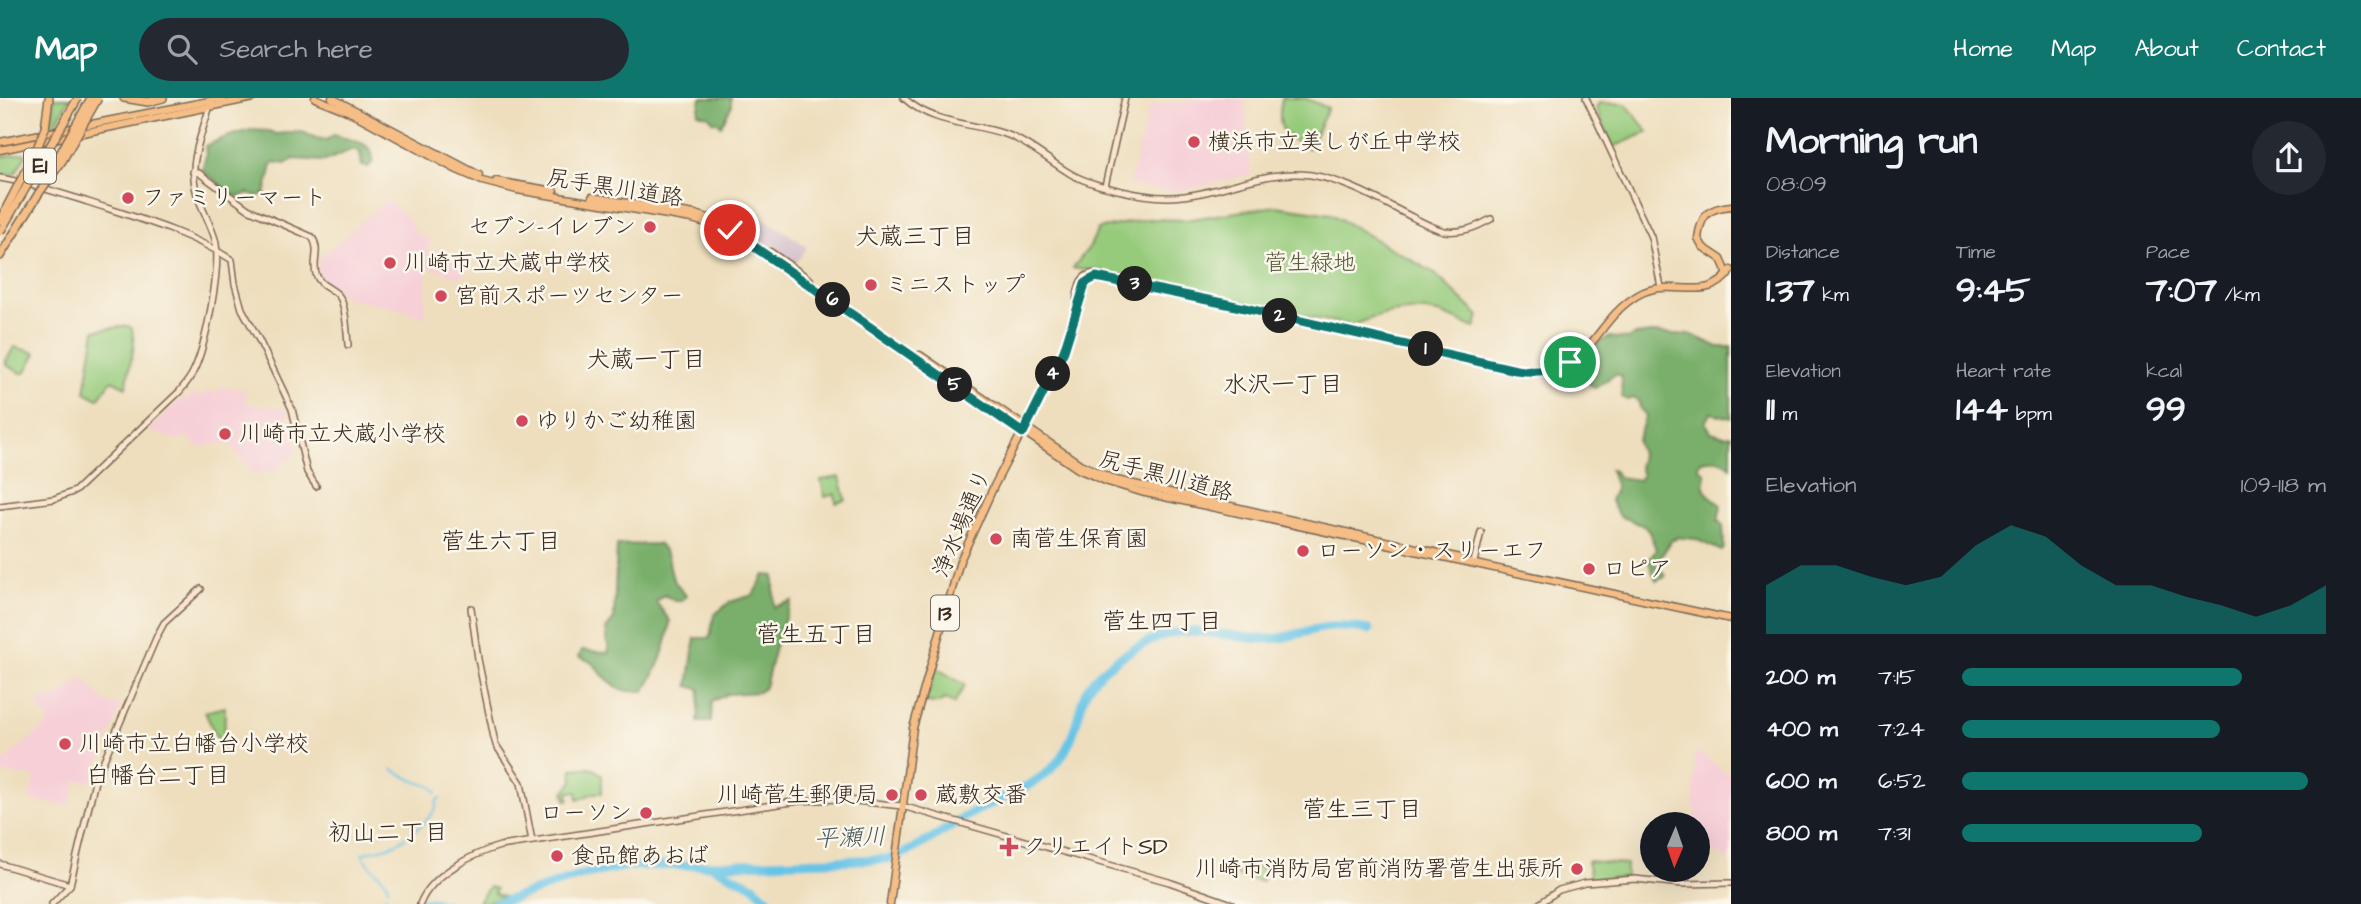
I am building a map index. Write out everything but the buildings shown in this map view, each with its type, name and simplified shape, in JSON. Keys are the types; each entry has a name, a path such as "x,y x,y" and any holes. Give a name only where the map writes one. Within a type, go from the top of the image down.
{"highway":[{"path":"0,220 36,151 45,128 49,98"},
{"name":"E1","path":"0,232 78,98"},
{"name":"E1","path":"0,256 39,193 91,98"},
{"path":"39,193 62,161 98,98"},
{"path":"124,98 148,102 163,98"}],"main road":[{"path":"0,150 224,98"},
{"path":"0,142 210,102 253,98"},
{"name":"尻手黒川道路","path":"315,98 352,113 457,170 498,186 692,219 730,230 1024,430 1080,464 1116,480 1731,618"},
{"name":"尻手黒川道路","path":"332,98 483,177 695,214 722,222 748,236 1024,430"},
{"name":"13","path":"1728,277 1721,259 1703,247 1698,238 1702,220 1712,208 1731,206"},
{"name":"浄水場通り","path":"890,904 910,747 918,707 960,561 994,486 1060,361 1088,281 1096,277 1137,284 1516,370 1539,372 1559,368 1587,349 1609,322 1640,293 1675,286 1702,289 1717,285 1728,277"}],"street":[{"path":"904,98 931,117 1009,136 1075,176 1137,194 1169,198 1267,176 1302,174 1347,186 1444,231 1455,233 1467,230 1490,219"},
{"path":"1105,186 1125,98"},
{"path":"1586,98 1651,237 1661,287"},
{"path":"0,506 54,499 75,491 185,385 194,370 217,274 214,237 197,195 193,172 210,102"},
{"path":"193,172 199,173 247,209 312,237 317,246 317,278 324,286 337,293 342,302 348,345"},
{"path":"0,178 142,219 233,260 235,284 242,309 292,409 307,471 316,486"},
{"path":"1474,562 1481,532"},
{"path":"52,904 70,886 95,781 164,623 201,589"},
{"path":"471,608 494,738 521,783 532,841"},
{"path":"421,901 432,886 449,871 471,856 500,846 825,798 902,806 1169,882 1232,904"},
{"path":"0,864 70,886"},
{"path":"1539,904 1559,890 1586,883 1635,879 1682,884 1731,883"}],"shaded area":[{"name":"横浜市立美しが丘中学校","path":"1201,98 1244,98 1251,174 1172,191 1129,185 1149,109 1153,105"},
{"name":"川崎市立犬蔵中学校","path":"385,201 408,218 418,236 422,235 432,242 428,248 429,255 437,249 468,266 461,278 427,267 425,318 405,310 346,298 318,275 319,259"},
{"path":"753,211 805,245 806,249 795,264 740,226"},
{"name":"川崎市立犬蔵小学校","path":"219,386 246,390 245,403 286,409 297,453 274,472 253,475 230,445 213,444 199,448 189,438 182,437 181,441 148,431 183,397 188,401 191,394 205,396 206,391 218,393"},
{"name":"川崎市立白幡台小学校","path":"81,678 110,704 122,705 91,782 76,780 70,805 29,801 35,776 4,774 0,770 0,764 48,724 47,718 36,705 49,695 54,700"},
{"path":"1696,750 1731,774 1731,860 1710,851 1710,812 1696,812 1693,807"}],"green space":[{"path":"54,98 70,98 53,128 47,130 53,116"},
{"path":"701,98 731,98 731,107 721,126 709,116 698,113"},
{"path":"1282,98 1305,98 1328,108 1309,148 1292,139 1283,130 1280,117"},
{"path":"1599,103 1626,104 1648,132 1613,147 1596,108"},
{"path":"250,130 276,134 302,132 327,140 333,135 353,140 369,149 373,162 368,167 362,166 360,152 353,149 325,161 294,159 285,164 275,162 265,194 257,196 248,193 239,197 202,170 206,156 205,146"},
{"path":"24,153 26,155 15,174 0,175 0,157"},
{"name":"菅生緑地","path":"1276,206 1331,214 1434,273 1479,316 1475,328 1439,313 1423,311 1381,315 1352,326 1100,271 1073,268 1090,246 1098,229 1147,219 1185,220"},
{"path":"129,326 132,329 134,345 126,387 112,380 98,399 85,392 95,330"},
{"path":"1651,333 1692,335 1718,347 1731,347 1731,418 1711,413 1705,422 1711,432 1731,435 1731,467 1713,459 1701,461 1698,467 1705,473 1706,491 1721,506 1718,521 1723,525 1724,548 1722,551 1695,539 1677,537 1671,541 1655,566 1665,574 1665,577 1656,581 1648,560 1656,550 1650,534 1644,526 1619,516 1610,500 1616,487 1610,470 1618,477 1638,480 1642,476 1639,466 1641,454 1637,442 1646,415 1638,400 1622,397 1621,375 1614,375 1595,388 1586,377 1586,374 1594,370 1589,360 1590,354 1601,341 1610,337 1627,339"},
{"path":"14,347 36,353 25,373 6,365"},
{"path":"840,477 846,500 836,503 835,494 825,497 821,480"},
{"path":"658,544 668,556 673,579 686,596 682,601 675,601 664,595 656,602 670,621 661,658 644,691 623,691 592,663 579,657 582,650 609,653 606,629 614,619 617,545"},
{"path":"764,575 774,576 774,607 792,601 777,639 765,687 759,692 727,694 712,701 711,722 698,722 700,689 688,686 695,638 710,638 714,615 730,602 753,595"},
{"path":"936,668 965,685 954,704 945,699 938,703 926,702"},
{"path":"225,707 224,749 222,749 205,712"},
{"path":"572,769 594,769 602,775 602,793 594,793 578,800 577,792 568,792 569,800 566,800 564,792 573,781"},
{"path":"1587,861 1626,864 1626,877 1591,879"},
{"path":"1248,867 1263,867 1262,882 1234,875"},
{"path":"489,887 496,889 494,893 504,897 485,903 478,902"}],"waterway":[{"name":"平瀬川","path":"495,904 586,874 628,866 888,859 921,845 972,813 1046,773 1060,759 1069,743 1088,688 1119,658 1146,643 1182,632 1270,639 1328,627 1369,630"},
{"path":"392,769 432,787 437,793"},
{"path":"388,889 387,882 362,854 390,846 410,835 430,817 440,798"},
{"path":"709,865 754,886 773,904"},
{"path":"385,896 390,904"},
{"name":"平瀬川","path":"414,904 444,904"}],"place":[{"name":"横浜市立美しが丘中学校","path":"1194,142"},
{"name":"ファミリーマート","path":"128,198"},
{"name":"セブン-イレブン","path":"650,227"},
{"name":"川崎市立犬蔵中学校","path":"390,263"},
{"name":"ミニストップ","path":"871,285"},
{"name":"宮前スポーツセンター","path":"441,296"},
{"name":"ゆりかご幼稚園","path":"522,421"},
{"name":"川崎市立犬蔵小学校","path":"225,434"},
{"name":"南菅生保育園","path":"996,539"},
{"name":"ローソン・スリーエフ","path":"1303,551"},
{"name":"ロピア","path":"1589,569"},
{"name":"川崎市立白幡台小学校","path":"65,744"},
{"name":"川崎菅生郵便局","path":"892,795"},
{"name":"蔵敷交番","path":"921,795"},
{"name":"ローソン","path":"646,813"},
{"name":"クリエイトSD","path":"1009,847"},
{"name":"食品館あおば","path":"557,856"},
{"name":"川崎市消防局宮前消防署菅生出張所","path":"1577,869"}],"district":[{"name":"犬蔵三丁目","path":"915,237"},
{"name":"犬蔵一丁目","path":"646,360"},
{"name":"水沢一丁目","path":"1283,385"},
{"name":"菅生六丁目","path":"501,542"},
{"name":"菅生四丁目","path":"1162,622"},
{"name":"菅生五丁目","path":"816,635"},
{"name":"白幡台二丁目","path":"158,776"},
{"name":"菅生三丁目","path":"1362,810"},
{"name":"初山二丁目","path":"388,833"}],"route":[{"path":"730,230 1023,433 1064,351 1085,284 1096,277 1516,370 1539,372 1559,368 1570,362"}]}
